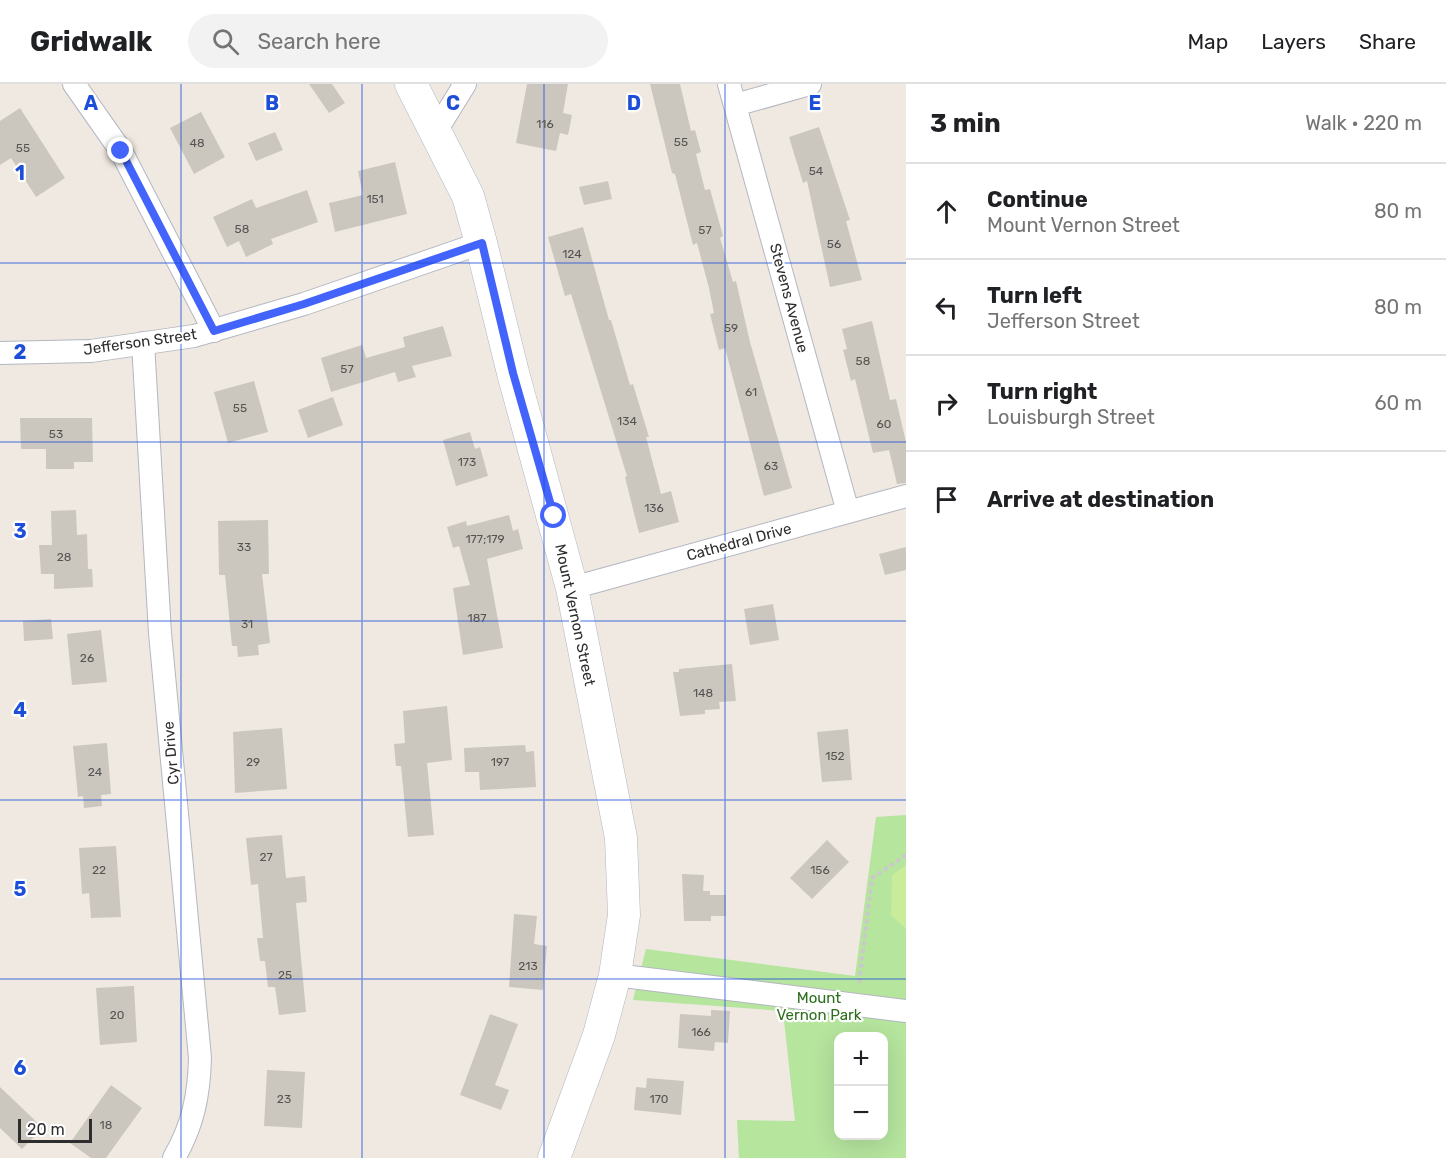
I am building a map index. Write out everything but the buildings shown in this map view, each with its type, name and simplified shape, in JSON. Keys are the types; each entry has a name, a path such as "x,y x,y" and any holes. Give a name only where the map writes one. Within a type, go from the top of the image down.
{"main road":[{"name":"Mount Vernon Street","path":"411,84 468,196 482,243 513,373 572,588 621,838 624,915 615,975 599,1035 554,1158"}],"street":[{"path":"74,84 121,151 214,331"},
{"path":"436,131 465,84"},
{"path":"732,95 810,84"},
{"name":"Stevens Avenue","path":"732,95 848,512"},
{"name":"Jefferson Street","path":"0,353 91,351 194,336 304,304 482,243"},
{"name":"Cyr Drive","path":"143,343 160,633 200,1058 199,1093 191,1126 174,1158"},
{"name":"Cathedral Drive","path":"572,588 906,496"},
{"path":"615,975 906,1011"}],"path":[{"path":"856,1004 872,878 906,855"}],"green space":[{"name":"Mount Vernon Park","path":"906,815 906,1158 739,1158 737,1120 795,1121 783,1011 633,1000 646,949 855,976 876,817"},
{"path":"906,865 906,929 891,915 892,875"}],"route":[{"path":"121,151 214,331 304,304 482,243 513,373 554,516"}]}
